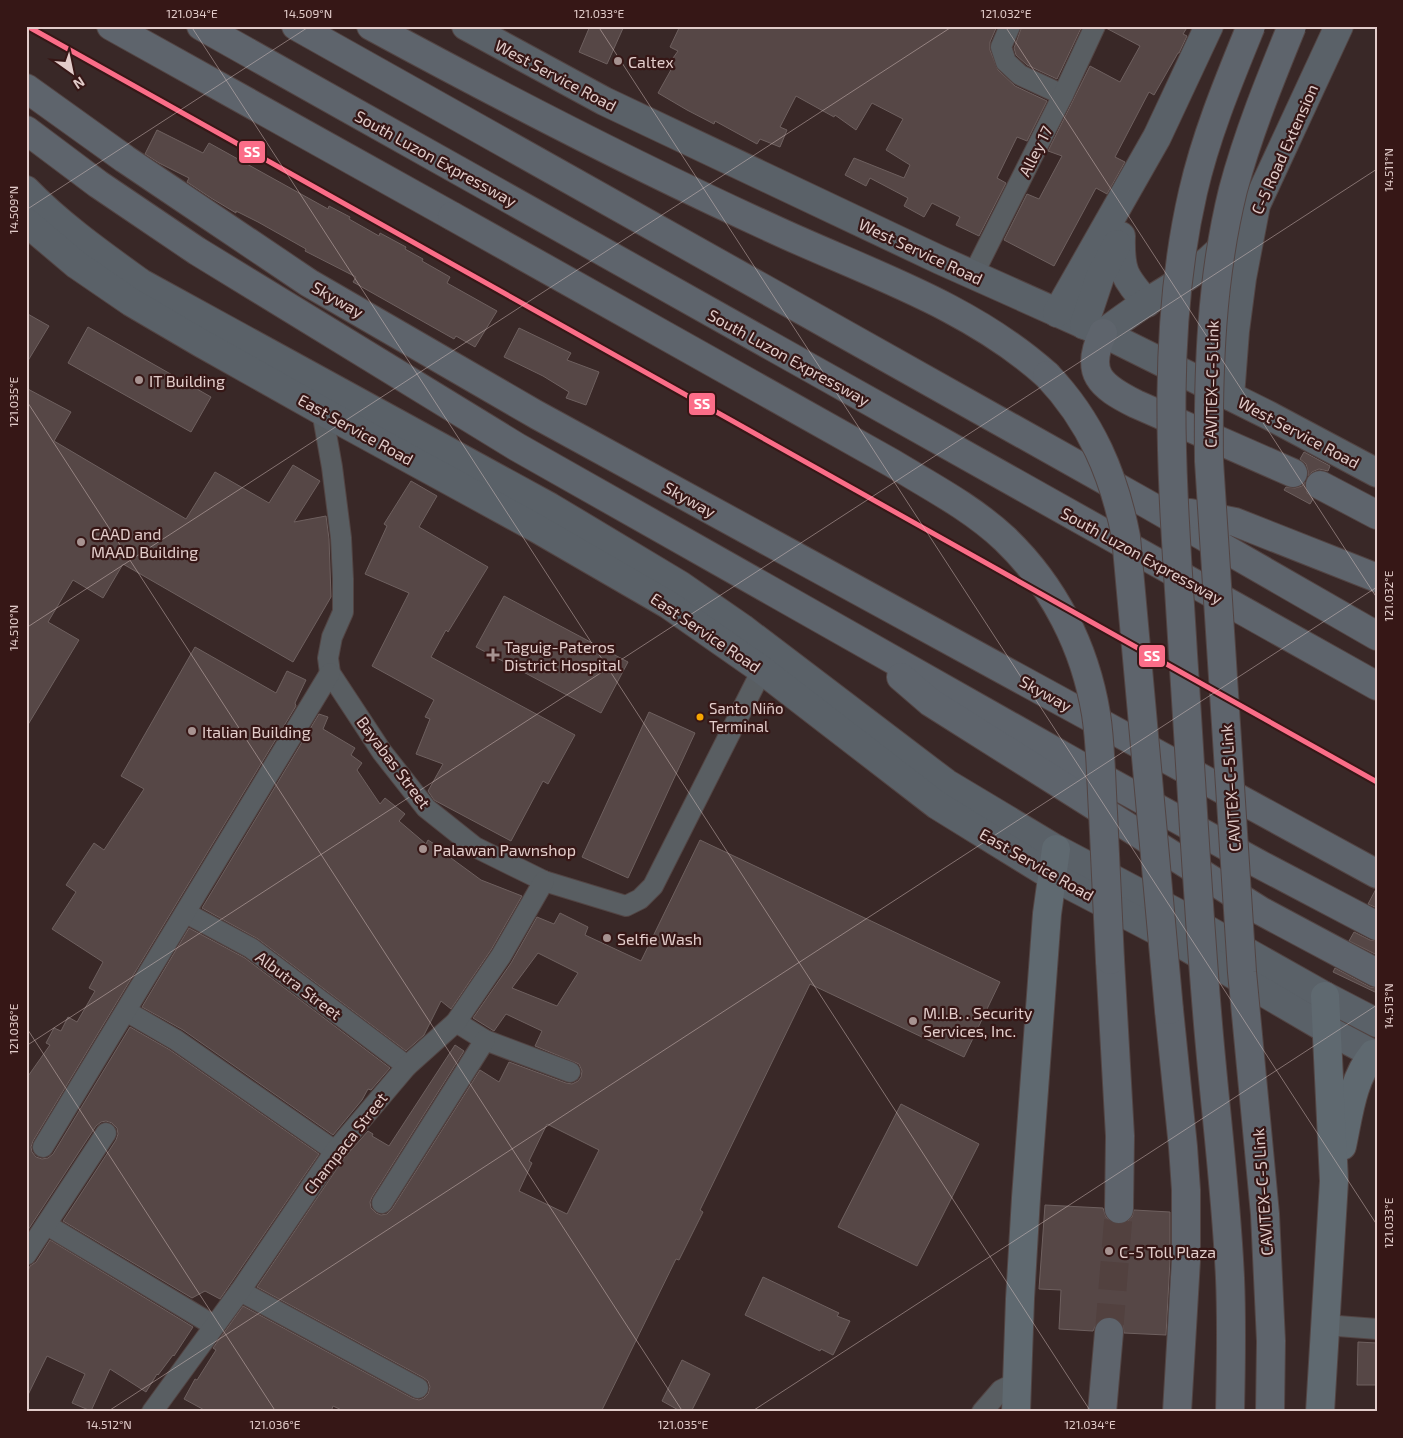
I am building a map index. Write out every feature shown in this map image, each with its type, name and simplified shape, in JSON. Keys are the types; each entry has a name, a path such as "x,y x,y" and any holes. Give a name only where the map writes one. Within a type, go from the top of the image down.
{"highway":[{"path":"111,26 892,463 984,522 1004,539 1031,568 1053,597 1071,629 1082,657 1092,694 1099,740 1120,1136 1119,1209"},
{"name":"South Luzon Expressway","path":"201,26 1377,686"},
{"path":"296,26 1149,505 1377,636"},
{"path":"371,26 583,138 772,229 958,312 1003,340 1037,366 1059,388 1085,423 1095,441 1116,493 1126,537 1182,1138 1186,1190 1186,1260 1177,1412"},
{"path":"1230,1412 1230,1279 1206,1002 1189,744 1173,482 1171,381 1174,313 1181,255 1194,190 1221,102 1251,26"},
{"name":"CAVITEX–C-5 Link","path":"1270,1412 1270,1341 1266,1224 1242,972 1236,884 1209,461 1209,384 1213,303 1224,232 1234,190 1264,98 1292,26"},
{"name":"Skyway","path":"26,88 125,159 309,283 537,416 1377,874"},
{"name":"Skyway","path":"26,130 98,184 197,251 517,447 1250,860 1377,926"},
{"path":"1094,329 1095,370 1098,378 1114,392 1136,404 1293,473"},
{"path":"1320,485 1377,515"},
{"path":"1149,505 1235,522 1377,578"},
{"name":"Skyway","path":"875,648 908,684 930,702 1261,911 1377,973"},
{"path":"1102,1412 1109,1332"}],"main road":[{"name":"West Service Road","path":"466,26 604,101 973,275 1094,329 1230,396 1377,473"},
{"path":"1058,313 1157,137 1209,26"},
{"name":"C-5 Road Extension","path":"1230,396 1235,331 1242,278 1256,205 1339,26"},
{"path":"1094,329 1100,277 1121,236 1157,137"},
{"name":"East Service Road","path":"26,190 91,247 141,283 550,507 674,595 762,670 938,804 1052,876 1171,938 1328,1030 1375,1055"},
{"path":"1094,329 1147,303 1186,279 1222,249 1256,205"},
{"name":"East Service Road","path":"26,222 77,264 131,302 322,411 536,528 742,628 946,783 1056,849 1183,916 1377,1023"},
{"path":"1121,236 1120,260 1125,275 1134,289 1147,303"},
{"path":"1016,1412 1026,1198 1047,914 1056,849"},
{"path":"1320,1412 1334,1181 1325,996"},
{"path":"1334,1181 1357,1080 1365,1064 1375,1055"}],"street":[{"path":"1010,26 1001,46 1006,62 1020,75 1063,95"},
{"name":"Alley 17","path":"973,275 1063,95 1095,26"},
{"path":"43,1147 186,913 271,767 330,673 328,658 332,636 343,612 343,579 341,538 332,467 322,411"},
{"name":"Bayabas Street","path":"330,673 382,752 426,808 475,847 544,881 626,906 640,899 652,886 762,670"},
{"name":"Champaca Street","path":"153,1411 213,1325 240,1291 335,1151 407,1066 456,1022 501,956 544,881"},
{"name":"Albutra Street","path":"186,913 251,948 407,1066"},
{"path":"126,1011 176,1040 335,1151"},
{"path":"456,1022 485,1040 570,1072"},
{"path":"382,1203 485,1040"},
{"path":"26,1255 106,1133"},
{"path":"47,1225 213,1325"},
{"path":"240,1291 418,1388"},
{"path":"1325,1325 1377,1329"},
{"path":"982,1412 1001,1390 1017,1382"}],"building":[{"path":"590,26 624,26 607,64 579,52"},
{"path":"680,26 997,26 990,42 990,50 998,70 1015,86 1047,101 1027,141 1017,137 997,178 1006,183 979,236 956,225 960,217 932,203 924,217 904,206 908,198 870,178 866,186 845,175 854,158 904,178 910,165 886,150 903,119 872,103 856,130 835,115 834,117 796,96 780,127 787,130 780,147 760,139 757,144 715,121 714,124 658,93 672,68 668,65 678,51 670,47"},
{"path":"1022,26 1082,26 1057,79 1027,65 1016,55 1014,48"},
{"path":"1107,26 1188,26 1183,34 1187,36 1179,53 1154,95 1149,92 1115,157 1125,162 1107,194 1096,188 1054,266 1004,240 1027,194 1039,199 1062,156 1048,151 1090,66 1120,82 1140,46 1106,28"},
{"path":"157,130 203,153 209,143 328,209 329,206 350,217 349,219 379,236 380,233 406,247 405,249 423,259 422,261 450,277 447,283 497,311 475,347 456,336 454,339 353,282 356,277 305,251 306,249 258,222 236,211 236,213 187,182 189,178 145,154"},
{"path":"26,313 49,326 26,364"},
{"name":"IT Building","path":"88,327 211,397 191,432 68,363"},
{"path":"519,328 571,353 567,360 599,372 586,405 566,398 569,392 543,376 504,357"},
{"path":"26,388 71,412 54,441 186,519 215,472 269,503 293,465 320,481 294,522 326,516 329,539 331,597 293,662 123,564 103,598 73,580 48,622 79,640 26,728"},
{"path":"1304,452 1330,466 1328,471 1319,469 1308,476 1306,464 1300,459"},
{"path":"411,481 437,496 419,527 488,567 448,632 446,630 431,657 575,735 548,784 543,781 511,841 434,800 428,791 443,764 416,754 430,719 425,717 434,700 372,666 409,593 365,574 387,526 384,524"},
{"path":"1305,482 1307,493 1313,499 1310,504 1284,490 1286,487 1295,488 1302,486"},
{"path":"504,596 628,662 601,713 476,647"},
{"path":"195,647 276,693 287,671 306,680 295,703 296,706 31,1147 36,1157 42,1159 48,1158 53,1154 130,1027 170,1050 319,1154 220,1299 205,1291 192,1298 63,1221 116,1140 117,1128 112,1123 106,1121 96,1126 26,1233 26,1079 50,1045 46,1043 54,1028 61,1031 68,1017 77,1022 95,991 89,988 103,962 52,929 76,892 66,885 94,843 104,850 144,789 121,776"},
{"path":"649,712 695,733 628,878 582,857"},
{"path":"319,714 328,717 323,729 355,748 351,755 362,763 357,770 380,804 385,798 405,814 399,821 426,844 428,840 453,856 451,858 481,880 522,896 491,950 451,1009 441,1001 424,1035 406,1051 258,939 202,908"},
{"path":"700,840 1000,982 964,1057 810,984 700,1210 703,1212 679,1260 676,1259 601,1412 346,1412 333,1406 331,1412 208,1412 184,1399 195,1379 197,1380 216,1350 213,1348 243,1306 412,1398 419,1400 424,1398 428,1394 430,1387 428,1381 424,1378 257,1287 344,1158 368,1131 373,1134 372,1136 389,1146 455,1045 464,1051 372,1197 370,1202 371,1208 376,1213 381,1215 387,1214 392,1209 480,1070 499,1082 509,1062 566,1083 572,1084 578,1081 582,1071 579,1064 535,1046 542,1031 506,1014 494,1031 473,1018 511,963 537,917 554,924 560,913 588,927 585,935 641,961","holes":["538,953 578,973 557,1006 512,988","547,1124 599,1150 567,1214 519,1191 532,1163 529,1161"]},
{"path":"1377,890 1377,908 1368,904"},
{"path":"189,928 245,958 390,1068 371,1090 368,1089 362,1100 333,1135 183,1030 142,1007"},
{"path":"1354,932 1370,940 1377,941 1377,955 1349,941"},
{"path":"1335,968 1370,987 1377,988 1377,993 1333,972"},
{"path":"901,1104 979,1144 917,1266 838,1227"},
{"name":"C-5 Toll Plaza","path":"1045,1205 1103,1208 1106,1217 1118,1225 1127,1222 1132,1217 1134,1210 1170,1212 1170,1260 1166,1335 1124,1333 1123,1325 1110,1316 1103,1318 1097,1323 1093,1331 1059,1329 1061,1290 1039,1289"},
{"path":"50,1240 193,1327 174,1356 157,1374 146,1392 110,1369 91,1411 72,1403 85,1374 47,1356 26,1399 26,1275 30,1266 36,1262"},
{"path":"763,1277 839,1313 837,1316 850,1321 833,1355 821,1349 820,1351 745,1315"},
{"path":"1358,1342 1377,1343 1377,1385 1357,1385"},
{"path":"682,1360 710,1374 691,1412 682,1412 662,1401"}],"tunnel":[{"path":"1109,1332 1119,1209"}],"transit line":[{"name":"SS","path":"27,26 1377,782"}],"place":[{"name":"Caltex","path":"618,61"},
{"name":"IT Building","path":"139,380"},
{"name":"CAAD and MAAD Building","path":"81,542"},
{"name":"Taguig-Pateros District Hospital","path":"493,655"},
{"name":"Santo Niño Terminal","path":"700,717"},
{"name":"Italian Building","path":"192,731"},
{"name":"Palawan Pawnshop","path":"423,849"},
{"name":"Selfie Wash","path":"607,938"},
{"name":"M.I.B. . Security Services, Inc.","path":"913,1021"},
{"name":"C-5 Toll Plaza","path":"1109,1251"}]}
